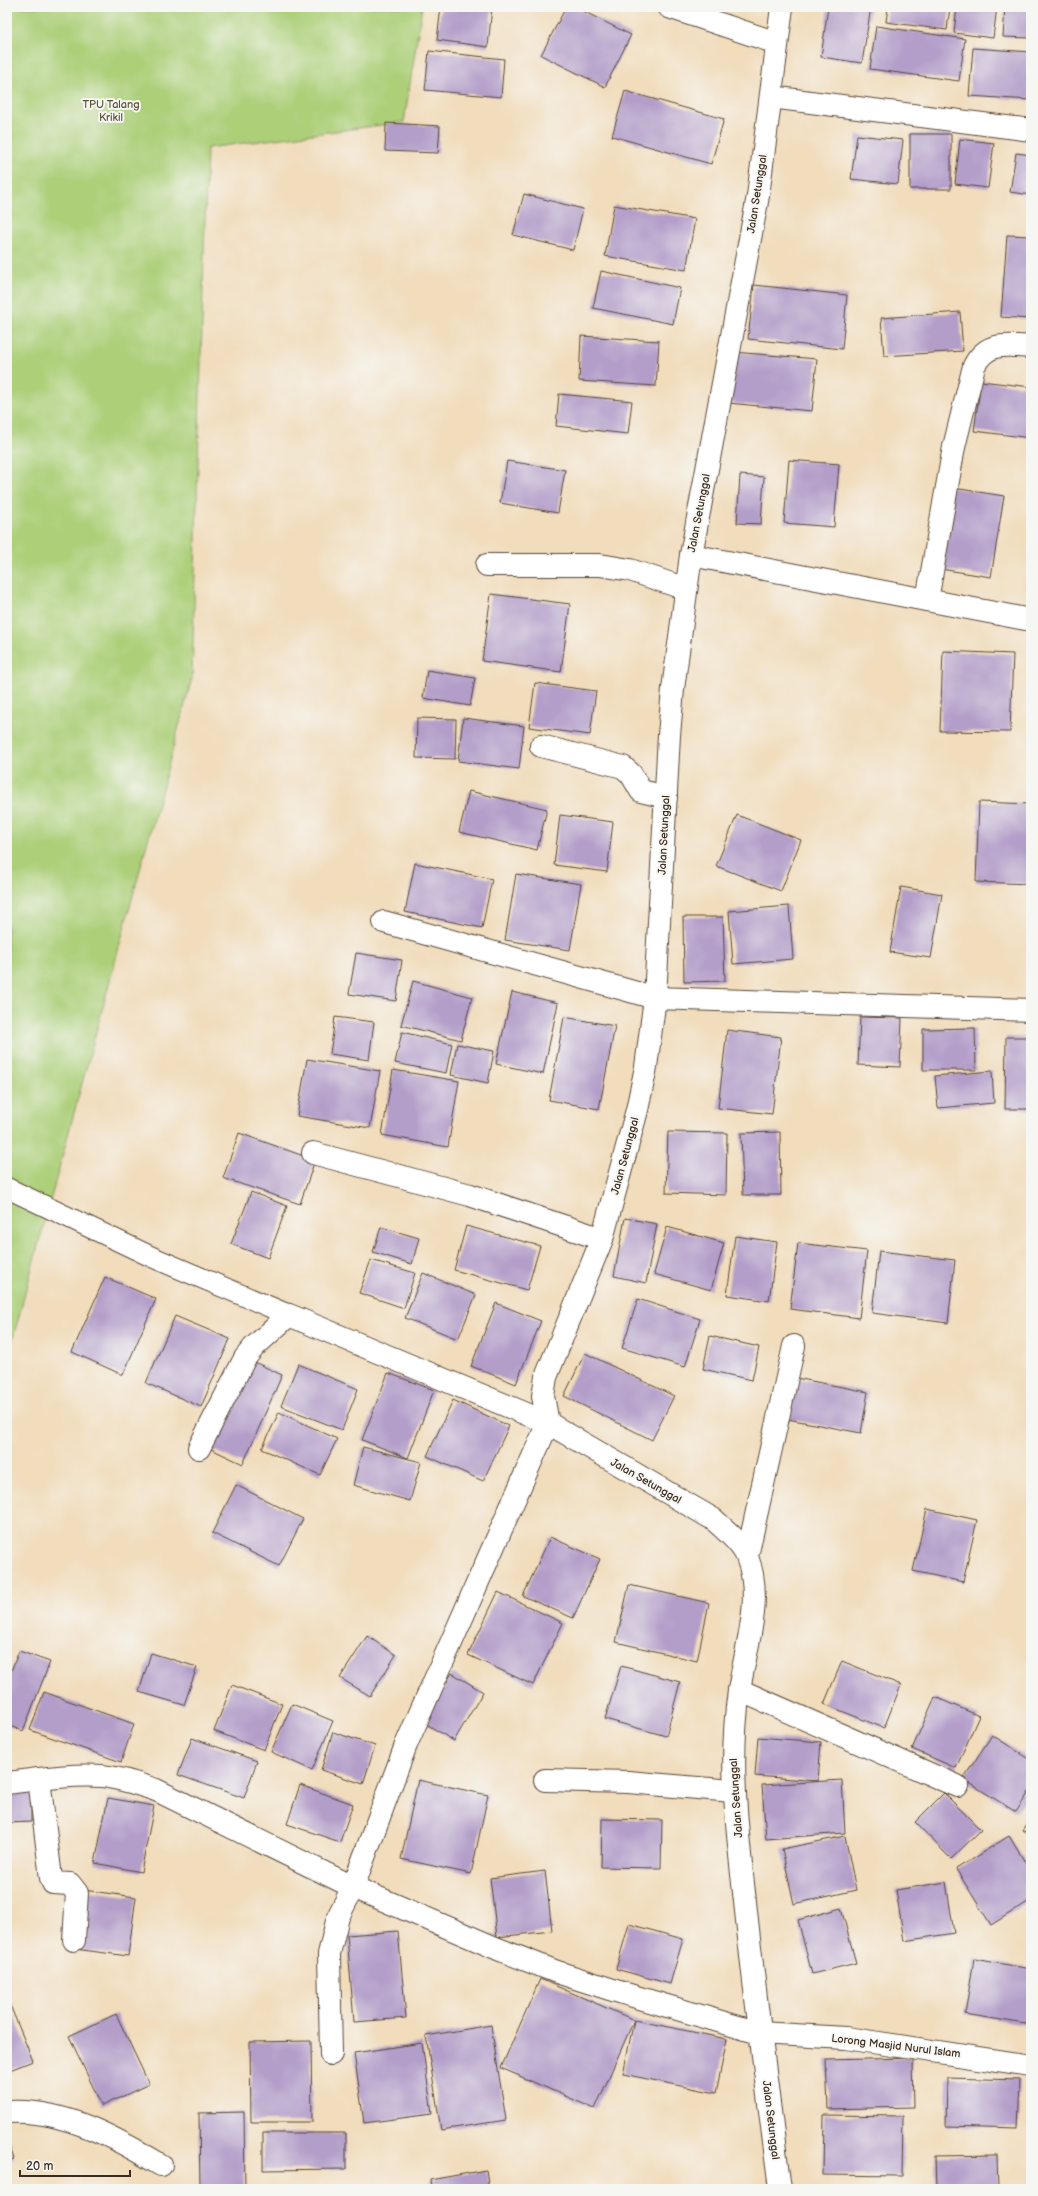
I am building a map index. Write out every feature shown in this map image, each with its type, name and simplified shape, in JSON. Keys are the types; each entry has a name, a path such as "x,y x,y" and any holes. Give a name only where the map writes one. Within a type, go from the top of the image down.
{"street":[{"name":"Jalan Setunggal","path":"780,2189 759,2033 733,1791 733,1744 739,1690 752,1615 752,1576 747,1556 726,1532 712,1519 548,1423 543,1396 546,1377 602,1239 637,1110 646,1067 655,998 673,689 691,556 758,196 782,7"},
{"path":"670,8 777,43"},
{"path":"771,97 1031,130"},
{"path":"927,600 954,447 974,366 979,357 993,347 1012,345 1031,347"},
{"path":"691,556 1031,620"},
{"path":"486,565 600,565 630,570 686,589"},
{"path":"541,746 623,767 632,774 641,790 666,797"},
{"path":"384,922 655,998 1031,1010"},
{"path":"313,1153 470,1195 602,1239"},
{"path":"199,1448 245,1358 254,1347 289,1315 548,1423 406,1745 353,1887 338,1918 329,1954 331,2054"},
{"path":"747,1556 794,1346"},
{"path":"739,1690 957,1786"},
{"name":"Lorong Masjid Nurul Islam","path":"7,1783 39,1779 103,1776 148,1788 353,1887 557,1972 759,2033 846,2038 1031,2066"},
{"path":"39,1779 51,1878 53,1883 70,1884 77,1893 74,1940"},
{"path":"545,1780 628,1782 733,1791"},
{"path":"7,2112 32,2113 78,2124 127,2145 161,2165"}],"lane":[{"path":"7,1188 152,1257 289,1315"}],"green space":[{"name":"TPU Talang Krikil","path":"7,7 422,7 404,122 207,148 192,678 7,1360"}],"building":[{"path":"441,7 492,7 488,47 437,40"},
{"path":"566,7 575,7 631,35 605,87 541,55"},
{"path":"828,7 871,7 862,63 821,57"},
{"path":"888,7 950,7 947,30 886,22"},
{"path":"957,7 997,7 993,38 954,33"},
{"path":"1005,7 1031,7 1031,38 1003,37"},
{"path":"876,26 965,39 959,81 870,69"},
{"path":"973,48 1031,52 1030,100 969,96"},
{"path":"429,51 504,59 501,97 425,90"},
{"path":"625,91 724,119 711,164 612,136"},
{"path":"386,123 440,126 438,153 385,151"},
{"path":"910,134 951,134 951,189 910,189"},
{"path":"857,135 903,140 898,184 851,179"},
{"path":"960,139 994,143 988,188 955,184"},
{"path":"1016,153 1031,155 1031,195 1010,192"},
{"path":"524,194 583,209 573,250 513,235"},
{"path":"614,205 695,219 686,270 605,256"},
{"path":"1007,235 1031,236 1031,319 1001,317"},
{"path":"601,271 680,288 673,324 593,308"},
{"path":"754,285 847,295 842,349 748,339"},
{"path":"960,312 963,351 884,356 881,318"},
{"path":"581,336 659,341 656,386 579,381"},
{"path":"733,352 817,359 812,411 728,403"},
{"path":"981,381 1031,387 1031,438 974,431"},
{"path":"559,394 632,401 628,434 556,426"},
{"path":"789,460 839,464 834,527 784,523"},
{"path":"507,461 565,470 558,513 500,503"},
{"path":"740,475 764,477 761,524 737,523"},
{"path":"947,487 1004,496 991,577 934,568"},
{"path":"491,594 570,604 561,672 482,661"},
{"path":"943,651 1013,654 1010,732 940,731"},
{"path":"427,670 475,678 470,706 423,698"},
{"path":"535,683 596,691 590,735 529,727"},
{"path":"417,718 456,719 455,759 416,758"},
{"path":"463,718 524,726 519,769 458,761"},
{"path":"469,791 547,809 537,850 459,832"},
{"path":"979,802 1031,804 1031,884 976,882"},
{"path":"560,815 613,822 607,872 554,865"},
{"path":"737,815 801,840 781,891 716,866"},
{"path":"415,863 492,879 482,928 405,912"},
{"path":"516,874 581,884 570,950 505,940"},
{"path":"901,887 942,894 931,958 890,952"},
{"path":"789,906 793,959 733,964 729,911"},
{"path":"683,917 723,917 725,981 684,982"},
{"path":"356,953 402,960 396,1001 349,994"},
{"path":"413,981 472,997 461,1040 401,1025"},
{"path":"512,992 558,1003 543,1074 496,1064"},
{"path":"335,1017 374,1022 369,1060 330,1054"},
{"path":"564,1017 615,1026 599,1109 549,1100"},
{"path":"860,1017 902,1018 900,1067 858,1065"},
{"path":"975,1028 976,1070 923,1070 923,1029"},
{"path":"727,1030 781,1037 772,1114 718,1108"},
{"path":"402,1032 452,1044 446,1073 395,1063"},
{"path":"1006,1037 1031,1037 1031,1109 1005,1109"},
{"path":"457,1044 494,1051 488,1083 451,1075"},
{"path":"307,1059 380,1071 370,1128 297,1116"},
{"path":"393,1070 459,1081 448,1147 382,1135"},
{"path":"992,1071 994,1103 938,1108 935,1076"},
{"path":"668,1132 727,1133 726,1195 666,1193"},
{"path":"780,1132 781,1195 743,1195 741,1133"},
{"path":"239,1133 315,1160 300,1204 223,1178"},
{"path":"251,1192 287,1206 268,1258 231,1244"},
{"path":"625,1218 657,1224 646,1283 614,1276"},
{"path":"466,1226 540,1246 527,1290 454,1270"},
{"path":"381,1227 419,1238 412,1264 373,1252"},
{"path":"667,1227 724,1243 711,1290 654,1274"},
{"path":"735,1236 777,1242 769,1301 727,1295"},
{"path":"798,1243 867,1251 859,1318 790,1309"},
{"path":"879,1251 955,1260 948,1323 872,1313"},
{"path":"371,1260 415,1273 404,1308 359,1293"},
{"path":"423,1273 476,1295 458,1339 405,1318"},
{"path":"105,1277 156,1299 123,1375 72,1352"},
{"path":"638,1299 700,1319 685,1367 622,1348"},
{"path":"496,1303 541,1321 516,1384 471,1366"},
{"path":"175,1316 230,1339 201,1407 146,1383"},
{"path":"710,1336 759,1347 752,1380 703,1369"},
{"path":"585,1353 674,1396 652,1440 564,1396"},
{"path":"250,1360 282,1375 243,1464 211,1449"},
{"path":"298,1364 358,1389 342,1430 281,1406"},
{"path":"388,1373 434,1390 408,1458 362,1440"},
{"path":"796,1378 868,1392 861,1433 788,1419"},
{"path":"453,1400 509,1426 483,1481 427,1456"},
{"path":"279,1412 337,1439 320,1475 262,1449"},
{"path":"363,1447 421,1462 410,1501 353,1485"},
{"path":"236,1485 303,1519 279,1566 212,1533"},
{"path":"927,1509 977,1520 963,1582 913,1571"},
{"path":"550,1537 600,1559 573,1618 523,1596"},
{"path":"629,1585 709,1603 697,1661 616,1642"},
{"path":"498,1592 563,1623 533,1685 468,1655"},
{"path":"367,1636 396,1655 370,1696 340,1678"},
{"path":"19,1651 50,1662 23,1731 7,1725 7,1681"},
{"path":"151,1653 197,1667 184,1705 139,1692"},
{"path":"842,1661 901,1685 884,1728 824,1704"},
{"path":"621,1666 680,1682 666,1736 605,1719"},
{"path":"452,1673 483,1692 454,1741 423,1722"},
{"path":"232,1685 282,1704 264,1750 214,1731"},
{"path":"44,1692 134,1724 121,1762 30,1730"},
{"path":"935,1697 979,1716 956,1768 912,1749"},
{"path":"292,1704 333,1721 312,1770 271,1752"},
{"path":"333,1732 375,1746 363,1784 321,1770"},
{"path":"992,1735 1031,1760 1031,1789 1016,1812 963,1779"},
{"path":"758,1737 821,1742 818,1781 755,1776"},
{"path":"192,1738 257,1761 244,1798 178,1775"},
{"path":"418,1780 488,1795 471,1874 401,1859"},
{"path":"842,1780 845,1833 766,1839 762,1785"},
{"path":"300,1785 353,1804 340,1842 287,1824"},
{"path":"31,1788 31,1822 7,1823 7,1789"},
{"path":"944,1793 981,1830 951,1859 915,1822"},
{"path":"108,1798 154,1806 141,1872 95,1863"},
{"path":"1031,1817 1031,1836 1022,1830"},
{"path":"602,1819 662,1820 661,1868 601,1867"},
{"path":"845,1836 856,1890 794,1904 782,1849"},
{"path":"1009,1836 1031,1872 1031,1900 991,1925 956,1869"},
{"path":"545,1871 552,1931 497,1937 490,1878"},
{"path":"946,1882 954,1933 904,1941 896,1890"},
{"path":"83,1890 136,1897 128,1956 75,1949"},
{"path":"841,1908 856,1963 812,1974 798,1920"},
{"path":"629,1924 683,1939 670,1984 616,1969"},
{"path":"398,1931 406,2018 354,2022 347,1935"},
{"path":"974,1959 1031,1969 1031,2025 965,2014"},
{"path":"540,1979 634,2020 595,2109 501,2068"},
{"path":"7,1998 33,2061 7,2071"},
{"path":"116,2014 149,2084 102,2106 69,2036"},
{"path":"634,2020 727,2039 716,2093 623,2074"},
{"path":"491,2025 506,2120 441,2130 426,2036"},
{"path":"311,2041 312,2122 251,2122 250,2042"},
{"path":"422,2043 432,2114 364,2123 354,2053"},
{"path":"912,2058 913,2107 828,2109 826,2060"},
{"path":"947,2078 1020,2080 1018,2128 946,2126"},
{"path":"244,2112 245,2188 200,2189 199,2113"},
{"path":"824,2115 903,2116 902,2176 823,2175"},
{"path":"263,2133 346,2133 346,2169 263,2170"},
{"path":"7,2139 14,2159 7,2161"},
{"path":"997,2155 998,2189 936,2189 935,2156"},
{"path":"486,2170 489,2189 431,2189 430,2180"}]}
